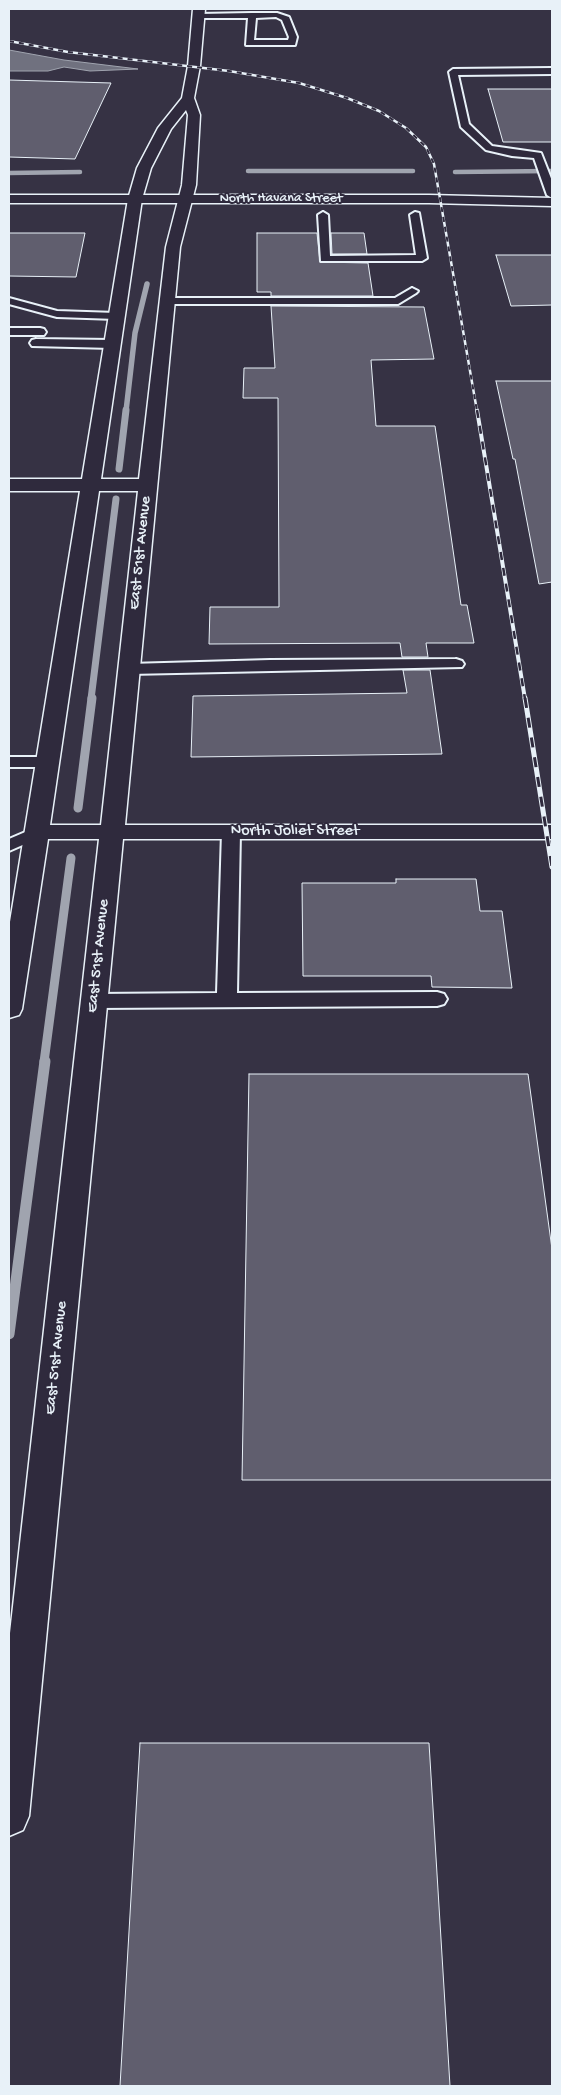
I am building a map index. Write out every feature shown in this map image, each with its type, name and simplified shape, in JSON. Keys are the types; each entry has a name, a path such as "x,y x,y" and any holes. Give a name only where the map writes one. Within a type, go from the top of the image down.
{"street":[{"name":"East 51st Avenue","path":"9,1009 13,954 37,832 116,316 134,211 144,168 165,128 188,98 194,66 199,12"},
{"name":"East 51st Avenue","path":"9,1816 17,1659 94,1001 173,247 189,185 194,115 188,98"},
{"name":"North Havana Street","path":"9,199 134,211 185,198 552,202"},
{"path":"473,214 552,214"},
{"name":"North Havana Street","path":"305,215 342,215"},
{"path":"396,215 421,215"},
{"path":"9,485 148,485"},
{"name":"North Joliet Street","path":"37,832 552,832"}],"lane":[{"path":"199,12 277,15 286,19 293,37 292,44 249,44 252,15"},
{"path":"552,71 453,72 464,125 490,148 512,154 538,155 552,153"},
{"path":"538,155 552,195"},
{"path":"323,215 326,259 422,258 421,215"},
{"path":"167,301 398,301 412,291"},
{"path":"9,301 57,314 116,316"},
{"path":"9,332 38,338 112,344"},
{"path":"129,669 270,665 456,664"},
{"path":"9,762 48,762"},
{"path":"9,846 37,832"},
{"path":"227,1000 231,832"},
{"path":"94,1001 437,999"}],"water":[{"path":"9,50 64,60 138,69 90,71 64,67 48,71 9,71"}],"building":[{"path":"9,80 111,83 75,159 9,157"},
{"path":"488,89 552,89 552,142 503,142"},
{"path":"9,233 85,233 76,277 9,276"},
{"path":"257,233 317,233 320,262 368,263 373,296 271,296 271,292 257,292"},
{"path":"331,233 364,233 367,254 332,254"},
{"path":"496,255 552,255 552,305 511,306"},
{"path":"271,306 424,307 434,359 371,360 376,426 435,426 461,605 467,605 474,643 426,643 428,657 402,657 400,643 209,644 210,607 279,607 278,398 243,398 244,368 275,368"},
{"path":"496,381 552,381 552,582 539,584 515,459 513,459"},
{"path":"403,670 430,670 442,754 191,757 193,696 407,693"},
{"path":"396,879 476,879 480,911 502,911 512,988 432,987 431,976 303,976 302,883 396,883"},
{"path":"249,1074 528,1074 552,1249 552,1480 242,1480"},
{"path":"140,1743 429,1743 450,2086 120,2086"}],"waterway":[{"path":"248,171 413,171"},
{"path":"455,172 552,171"},
{"path":"9,173 80,172"},
{"path":"126,411 135,333 147,284"},
{"path":"119,469 126,410"},
{"path":"91,699 116,499"},
{"path":"78,808 92,698"},
{"path":"44,1062 71,858"},
{"path":"9,1334 45,1061"}],"railway":[{"path":"9,41 68,52 229,71 299,83 347,98 379,111 406,128 426,147 434,164 477,411"},
{"path":"477,410 525,699"},
{"path":"525,698 552,867"}]}
